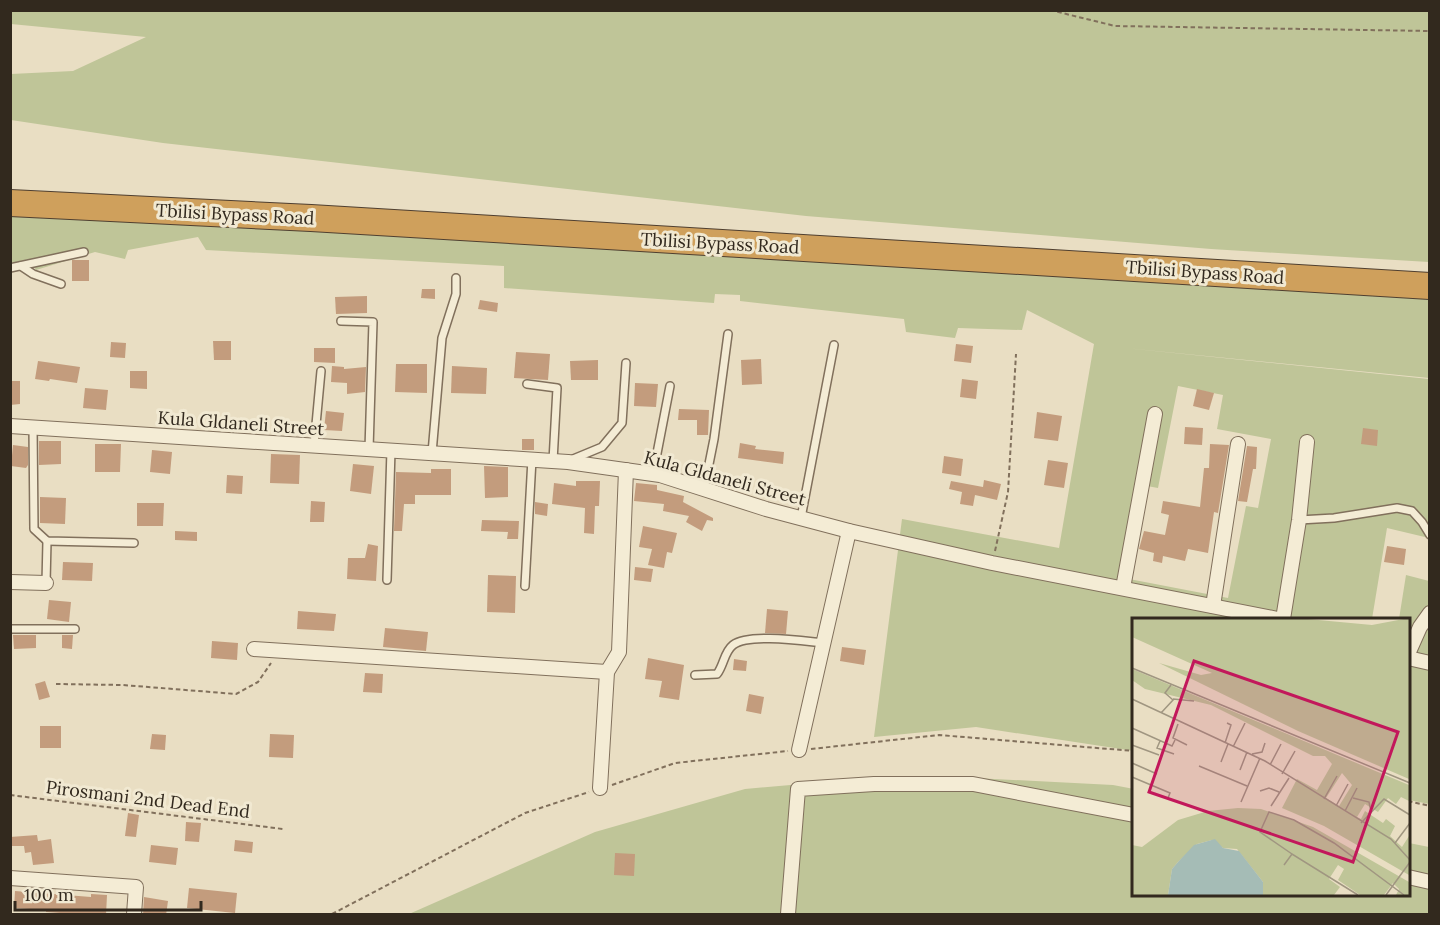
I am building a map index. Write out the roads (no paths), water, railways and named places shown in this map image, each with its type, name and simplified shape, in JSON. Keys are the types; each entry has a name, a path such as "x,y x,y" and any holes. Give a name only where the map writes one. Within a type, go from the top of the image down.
{"highway":[{"name":"Tbilisi Bypass Road","path":"10,202 311,218 1430,286"}],"street":[{"path":"1123,588 1155,414"},
{"name":"Kula Gldaneli Street","path":"10,426 532,459 653,474 849,531 992,563 1273,618"},
{"path":"1283,618 1299,520 1307,442"},
{"path":"1213,606 1238,444"},
{"path":"600,788 607,672 619,652 626,470"},
{"path":"799,750 849,531"},
{"path":"10,582 46,584"},
{"path":"1410,651 1420,627 1430,613"},
{"path":"254,649 607,672"},
{"path":"1410,657 1430,663"},
{"path":"788,915 798,789 874,784 973,784 1132,815"},
{"path":"1410,877 1430,882"},
{"path":"10,878 136,887 134,915"}],"lane":[{"path":"10,268 84,252"},
{"path":"21,266 33,274 61,284"},
{"path":"432,453 441,338 456,294 456,278"},
{"path":"341,321 373,322 369,449"},
{"path":"704,489 714,439 728,334"},
{"path":"801,518 834,345"},
{"path":"568,462 602,447 622,423 626,363"},
{"path":"314,446 321,370"},
{"path":"527,384 557,388 552,461"},
{"path":"653,474 670,386"},
{"path":"33,428 34,529 47,541 134,543"},
{"path":"387,580 391,450"},
{"path":"525,586 532,459"},
{"path":"1299,520 1334,518 1397,508 1412,511 1430,535"},
{"path":"46,584 47,541"},
{"path":"10,629 75,629"},
{"path":"695,675 717,674 727,652 735,644 747,640 824,643"}]}
